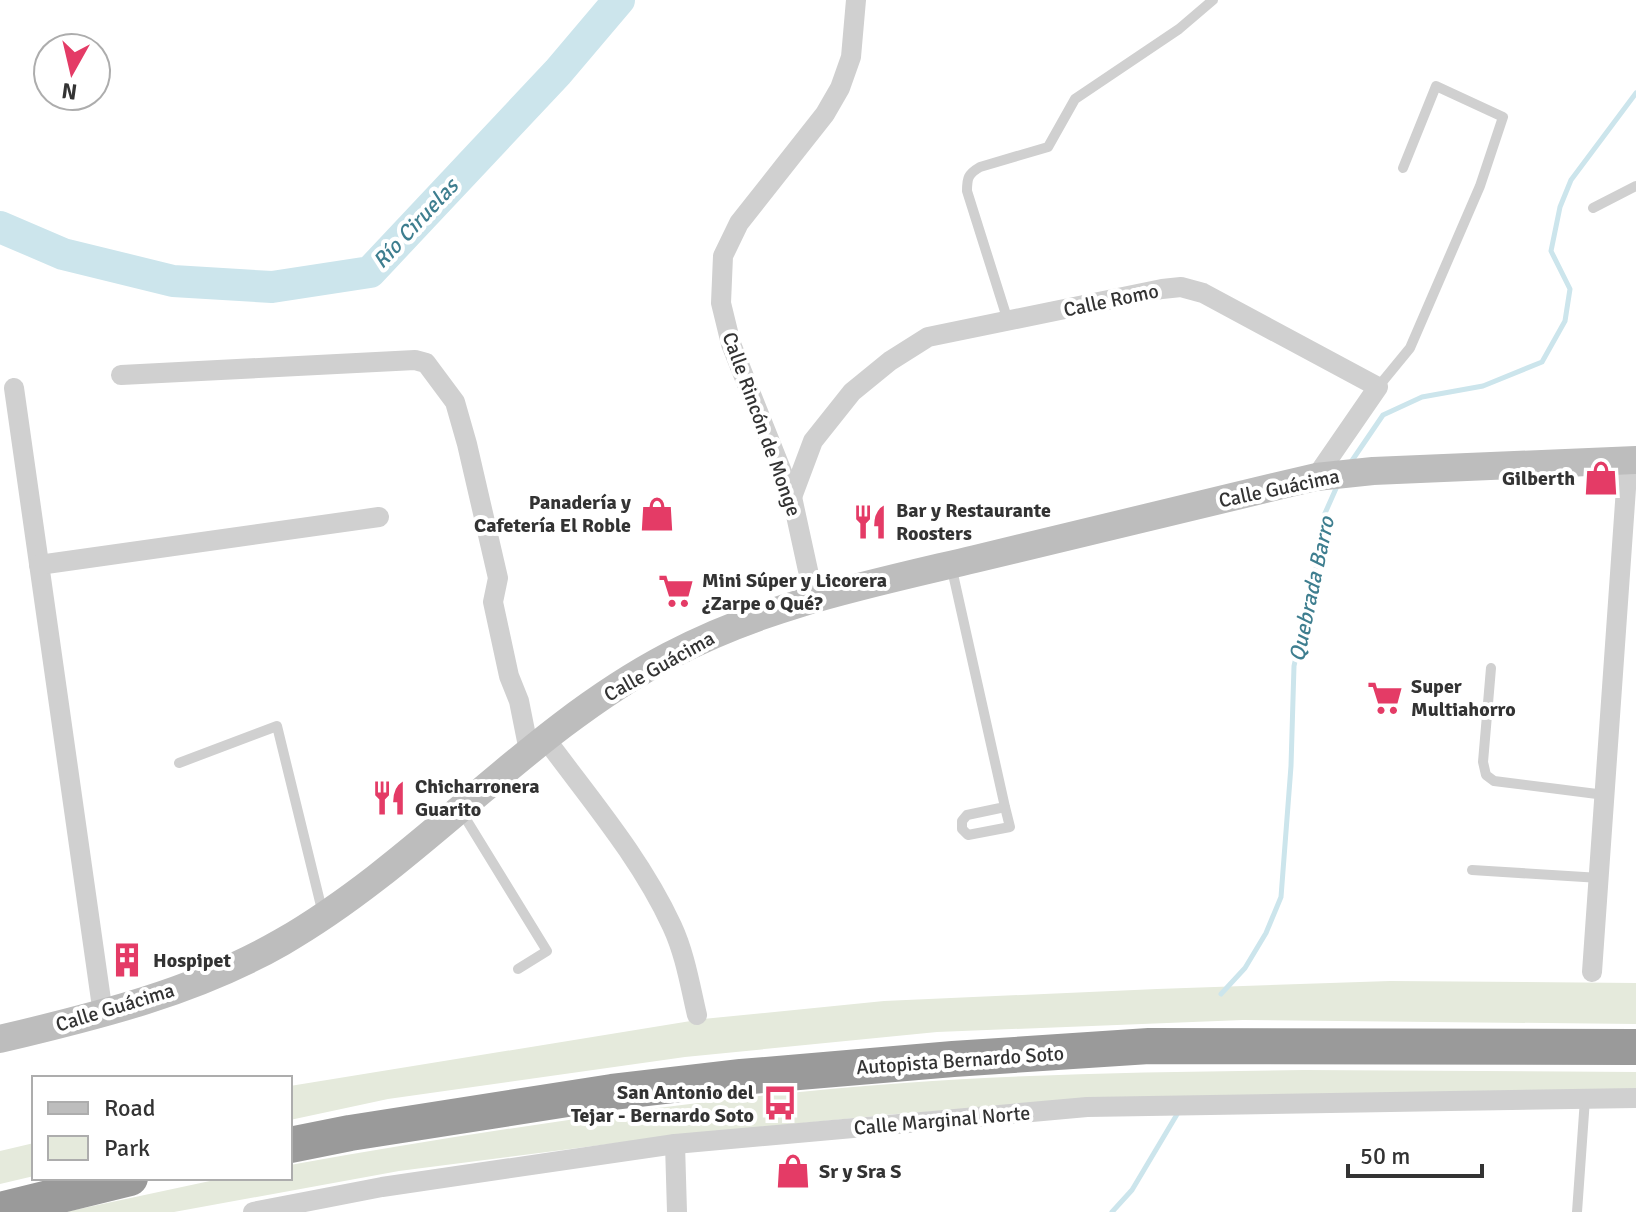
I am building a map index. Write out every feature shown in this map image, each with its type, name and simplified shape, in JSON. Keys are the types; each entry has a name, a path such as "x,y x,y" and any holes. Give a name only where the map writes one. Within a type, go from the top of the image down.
{"highway":[{"name":"Autopista Bernardo Soto","path":"292,1145 612,1092 741,1077 953,1059 1149,1046 1636,1047"},
{"path":"0,1210 122,1180"}],"main road":[{"name":"Calle Guácima","path":"0,1039 103,1014 199,981 283,941 386,870 530,750 633,676 668,656 756,616 814,598 951,564 1323,477 1373,471 1632,460"}],"street":[{"name":"Calle Rincón de Monge","path":"814,598 792,497 731,344 721,303 723,256 739,223 825,114 840,88 851,57 856,0"},
{"name":"Calle Romo","path":"792,497 813,441 852,392 890,361 928,337 1120,296 1181,287 1203,293 1378,387"},
{"path":"121,375 415,360 426,363 434,370 455,402 498,578 493,602 509,676 509,704 530,750 635,860 672,926 686,964 697,1015"},
{"path":"1323,477 1378,387"},
{"path":"14,388 103,1014"},
{"path":"1592,972 1632,460"},
{"path":"39,565 379,517"},
{"name":"Calle Marginal Norte","path":"253,1212 382,1187 675,1144 1087,1107 1636,1098"},
{"path":"675,1144 677,1212"}],"lane":[{"path":"1008,321 967,191 970,173 1048,147 1075,99 1179,29 1213,0"},
{"path":"1378,387 1410,348 1480,186 1503,117 1436,86 1403,168"},
{"path":"1593,208 1636,186"},
{"path":"951,564 1010,827 968,835 962,829 962,821 967,815 1005,807"},
{"path":"1491,668 1483,762 1486,775 1494,781 1605,795"},
{"path":"179,763 277,726 324,915"},
{"path":"460,810 547,951 518,969"},
{"path":"1472,870 1600,878"},
{"path":"1577,1212 1585,1099"}],"green space":[{"path":"1390,981 1636,983 1636,1024 1243,1020 937,1032 685,1057 388,1099 292,1120 292,1086 703,1019 884,1001"},
{"path":"1304,1070 1636,1072 1636,1091 1096,1100 896,1114 671,1136 399,1171 174,1212 65,1212 215,1180 292,1180 292,1165 596,1116 827,1089 1004,1077"},
{"path":"32,1143 32,1176 0,1184 0,1151"}],"waterway":[{"name":"Río Ciruelas","path":"0,227 63,254 173,281 272,287 370,272 558,72 619,0"},
{"name":"Quebrada Barro","path":"1349,465 1383,415 1422,397 1483,386 1542,362 1565,321 1570,289 1551,251 1560,207 1571,180 1636,93"},
{"name":"Quebrada Barro","path":"1221,994 1245,968 1266,933 1281,897 1291,766 1294,666 1318,559 1322,520 1338,484"},
{"name":"Quebrada Barro","path":"1112,1212 1132,1190 1179,1111"}],"place":[{"name":"Gilberth","path":"1601,478"},
{"name":"Panadería y Cafetería El Roble","path":"657,514"},
{"name":"Bar y Restaurante Roosters","path":"870,522"},
{"name":"Mini Súper y Licorera ¿Zarpe o Qué?","path":"676,591"},
{"name":"Super Multiahorro","path":"1385,698"},
{"name":"Chicharronera Guarito","path":"389,798"},
{"name":"Hospipet","path":"127,960"},
{"name":"San Antonio del Tejar - Bernardo Soto","path":"780,1103"},
{"name":"Sr y Sra S","path":"793,1171"}]}
